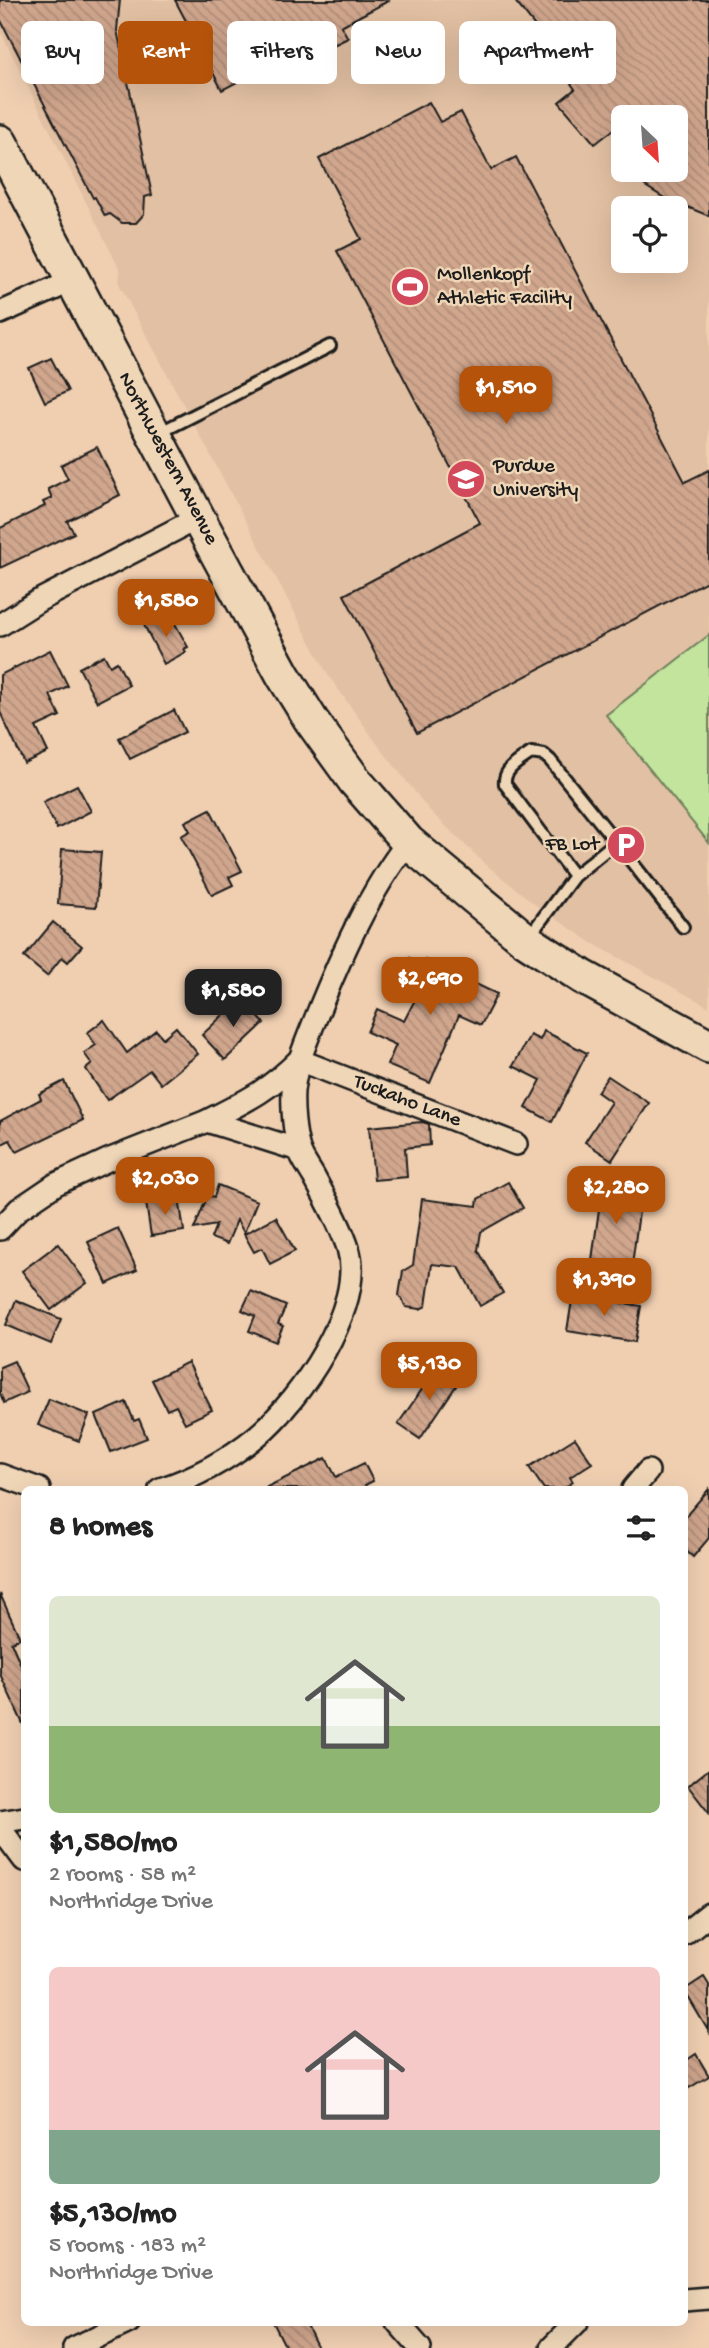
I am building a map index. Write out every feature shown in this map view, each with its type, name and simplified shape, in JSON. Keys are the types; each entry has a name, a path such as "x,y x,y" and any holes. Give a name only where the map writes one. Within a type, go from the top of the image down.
{"main road":[{"name":"Northwestern Avenue","path":"0,142 283,675 311,720 355,781 408,842 526,940 583,977 709,1046"}],"street":[{"path":"0,313 72,281"},
{"path":"0,625 38,601 198,519"},
{"path":"168,1486 198,1475 256,1437 283,1411 315,1367 337,1330 348,1293 349,1251 335,1216 299,1150 293,1092 299,1060 331,981 388,866 408,842"},
{"path":"0,1229 19,1209 56,1184 108,1160 207,1121 262,1093 278,1082 299,1060"},
{"name":"Tuckaho Lane","path":"299,1060 516,1144"},
{"path":"207,1121 299,1150"},
{"path":"636,1486 648,1471"},
{"path":"0,1475 31,1486"},
{"path":"0,1822 21,1818"},
{"path":"0,1828 21,1856"},
{"path":"688,1931 709,1914"},
{"path":"688,2300 709,2298"},
{"path":"74,2348 121,2326"},
{"path":"401,2326 420,2348"},
{"path":"551,2348 573,2326"}],"lane":[{"path":"155,436 330,346"},
{"path":"574,876 509,791 504,777 508,770 531,754 544,755 683,927"},
{"path":"526,940 574,876 616,842"}],"shaded area":[{"name":"Purdue University","path":"0,0 709,0 709,1007 592,943 537,906 485,864 429,810 378,745 328,675 119,284 120,270 27,84 104,84 104,21 21,21 21,73 0,31"}],"green space":[{"path":"709,635 709,843 606,715"}],"building":[{"path":"0,0 120,0 117,30 118,84 128,84 152,195 145,197 144,214 136,223 122,223 110,214 105,216 34,84 104,84 104,21 21,21 21,59 0,19"},
{"path":"175,0 390,0 341,26 348,38 337,43 337,21 227,21 227,84 234,84 222,90 213,73 213,21 186,21"},
{"path":"514,0 709,0 709,216 688,207 688,196 661,196 645,186 647,182 688,182 688,105 611,105 611,132 595,144 559,102 575,89 571,84 616,84 616,21 531,21"},
{"path":"429,102 440,122 461,112 491,170 516,157 685,482 709,470 709,580 417,733 344,595 480,523 337,251 361,239 319,159"},
{"path":"51,358 68,391 45,402 29,368"},
{"path":"97,447 120,495 67,521 74,533 0,568 0,528 45,506 43,502 52,498 48,489 68,479 61,465"},
{"path":"161,617 165,624 173,620 188,647 184,649 186,652 164,664 144,625"},
{"path":"50,650 68,686 50,695 60,716 36,727 48,752 24,763 0,712 0,675"},
{"path":"104,655 110,666 117,662 129,685 97,702 79,668"},
{"path":"174,710 185,732 130,759 119,738"},
{"path":"77,785 91,811 57,829 43,802"},
{"path":"210,809 242,871 229,877 233,885 212,895 181,836 190,831 185,822"},
{"path":"62,849 101,852 96,907 58,904"},
{"path":"53,922 82,946 68,962 62,957 47,976 24,957"},
{"path":"410,958 422,965 425,960 497,994 481,1025 459,1015 430,1083 387,1065 396,1045 367,1032 377,1009 404,1021 419,992 399,982"},
{"path":"241,998 264,1023 225,1060 202,1035"},
{"path":"104,1020 127,1053 156,1030 163,1038 176,1027 198,1054 161,1084 150,1070 107,1100 86,1069 92,1064 84,1053 96,1045 87,1033"},
{"path":"544,1031 587,1053 552,1122 526,1108 541,1080 513,1066 530,1035 540,1040"},
{"path":"608,1076 649,1103 612,1160 585,1142 611,1102 597,1092"},
{"path":"64,1081 83,1120 17,1152 10,1140 0,1145 0,1121 41,1099 39,1094"},
{"path":"422,1122 429,1124 430,1145 405,1148 407,1177 374,1180 369,1127"},
{"path":"603,1180 627,1183 624,1203 640,1205 632,1265 592,1260"},
{"path":"508,1182 523,1208 481,1232 478,1250 503,1293 480,1306 459,1267 432,1264 426,1306 420,1309 406,1307 399,1295 403,1271 413,1265 422,1199 477,1206 478,1199"},
{"path":"218,1185 257,1201 244,1233 237,1220 227,1244 211,1238 216,1225 194,1229 208,1195 214,1197"},
{"path":"179,1198 184,1231 151,1236 146,1203"},
{"path":"276,1217 295,1251 270,1264 262,1248 254,1252 244,1234"},
{"path":"118,1228 137,1270 107,1284 88,1242"},
{"path":"58,1244 87,1283 51,1310 22,1271"},
{"path":"251,1291 286,1306 278,1324 283,1326 276,1342 249,1331 255,1316 242,1310"},
{"path":"573,1294 641,1306 635,1342 567,1331"},
{"path":"16,1300 61,1319 51,1344 6,1325"},
{"path":"14,1361 28,1392 4,1403 0,1393 0,1367"},
{"path":"188,1362 212,1410 185,1423 176,1406 167,1410 152,1380"},
{"path":"439,1365 460,1380 420,1439 398,1424"},
{"path":"49,1399 89,1415 79,1441 38,1425"},
{"path":"126,1402 134,1421 139,1419 147,1438 111,1452 96,1415"},
{"path":"575,1438 592,1463 570,1477 573,1482 567,1486 542,1486 529,1467"},
{"path":"326,1458 336,1477 364,1463 373,1481 366,1486 269,1486"},
{"path":"709,1489 709,1538 693,1557 688,1553 688,1513"},
{"path":"0,1594 20,1638 11,1642 21,1665 21,1720 0,1674"},
{"path":"709,1769 709,1813 688,1786"},
{"path":"704,1977 709,1985 709,2032 688,1997 688,1987"},
{"path":"696,2054 709,2076 688,2089 688,2059"},
{"path":"275,2326 307,2326 318,2348 286,2348"}],"place":[{"name":"Mollenkopf Athletic Facility","path":"410,287"},
{"name":"Purdue University","path":"466,479"},
{"name":"FB Lot","path":"626,845"}]}
